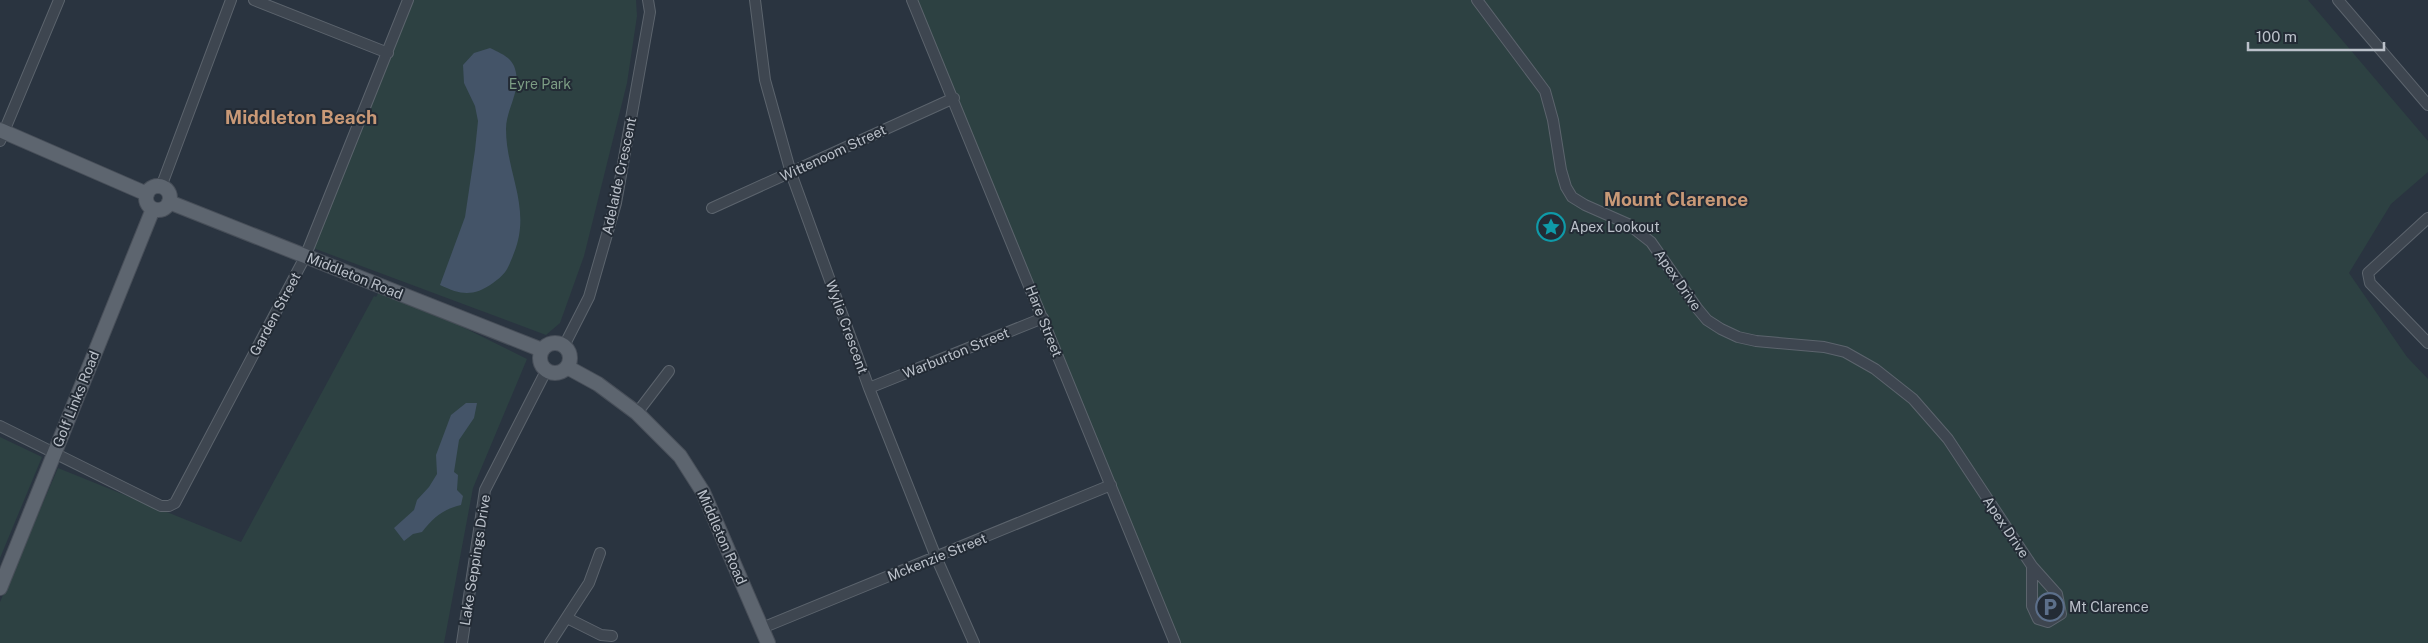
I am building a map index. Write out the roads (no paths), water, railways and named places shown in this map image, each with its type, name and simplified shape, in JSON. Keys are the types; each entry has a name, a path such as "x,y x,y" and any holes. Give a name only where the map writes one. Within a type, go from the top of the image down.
{"main road":[{"path":"1,134 147,194"},
{"path":"162,187 168,193 169,202 162,209 152,209 147,202 147,194 153,188 162,187"},
{"name":"Middleton Road","path":"169,202 542,350"},
{"name":"Golf Links Road","path":"0,588 3,571 55,453 152,209"},
{"path":"552,344 564,346 570,356 567,367 557,373 546,371 540,361 542,350 552,344"},
{"name":"Middleton Road","path":"567,367 598,384 637,413 680,456 703,492 768,643"}],"street":[{"path":"1,134 59,0"},
{"path":"162,187 231,0"},
{"path":"254,0 388,53"},
{"name":"Garden Street","path":"55,453 161,506 169,506 174,503 306,256 408,0"},
{"name":"Adelaide Crescent","path":"564,346 589,297 616,203 650,12 648,0"},
{"name":"Wylie Crescent","path":"756,0 765,80 791,173 869,388 936,557 974,643"},
{"name":"Hare Street","path":"912,0 954,98 1175,643"},
{"name":"Apex Drive","path":"1477,0 1545,92 1553,120 1561,170 1566,186 1572,196 1585,205 1628,224 1650,242 1697,308 1707,320 1721,329 1738,337 1756,342 1824,347 1845,352 1875,369 1913,398 1948,439 2032,566 2057,594 2060,601 2061,614 2048,622 2038,619 2034,613 2032,606 2032,566"},
{"path":"2338,0 2428,105"},
{"name":"Wittenoom Street","path":"712,208 954,98"},
{"path":"2428,218 2368,273 2370,283 2428,343"},
{"name":"Warburton Street","path":"869,388 1043,318"},
{"name":"Lake Seppings Drive","path":"462,643 485,490 546,371"},
{"path":"637,413 669,371"},
{"path":"0,426 55,453"},
{"name":"Mckenzie Street","path":"762,628 1111,485"},
{"path":"550,643 589,583 600,553"},
{"path":"567,618 601,635 612,636"}],"water":[{"path":"490,48 510,60 516,73 515,94 508,115 506,129 507,145 519,206 519,237 510,263 501,276 486,288 467,293 454,291 440,285 465,217 475,150 478,121 475,106 464,83 463,65 474,53"},
{"path":"466,403 477,403 474,418 459,440 454,472 458,475 457,490 463,496 461,505 434,518 422,532 413,534 404,541 394,528 414,510 417,500 429,487 437,474 436,455 451,415"}],"place":[{"name":"Apex Lookout","path":"1551,227"},
{"name":"Mt Clarence","path":"2050,607"}],"district":[{"name":"Middleton Beach","path":"301,117"},
{"name":"Mount Clarence","path":"1676,199"}],"park label":[{"name":"Eyre Park","path":"540,84"}]}
